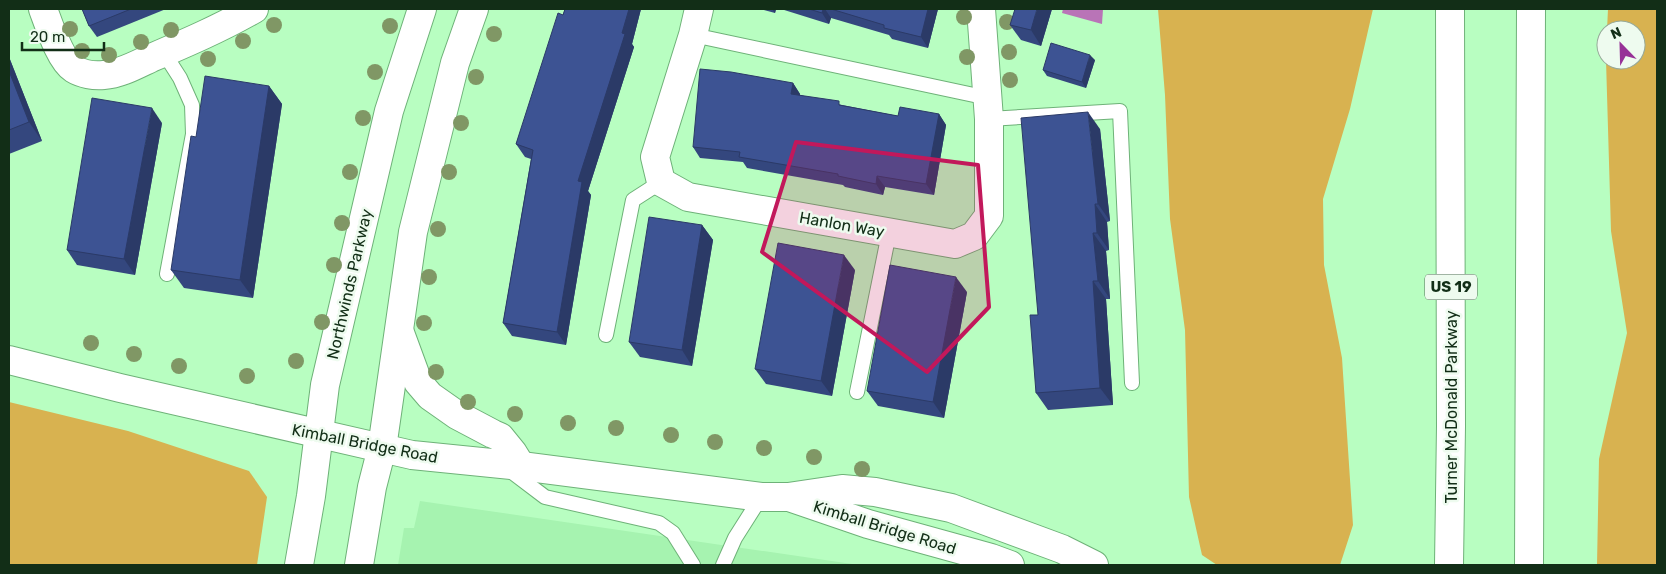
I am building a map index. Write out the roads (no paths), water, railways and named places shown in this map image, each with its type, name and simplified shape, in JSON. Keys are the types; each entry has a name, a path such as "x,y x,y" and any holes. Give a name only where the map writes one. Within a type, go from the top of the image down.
{"main road":[{"path":"43,9 65,61 74,69 87,74 104,75 125,69 164,53 232,22 254,9"},
{"name":"Northwinds Parkway","path":"299,565 311,496 325,386 390,111 422,9"},
{"path":"359,565 372,487 382,448 413,232 454,63 474,9"},
{"path":"661,182 655,157 693,35 699,9"},
{"name":"Hanlon Way","path":"661,182 688,197 889,233 955,244 974,236 989,216 988,108 981,9"},
{"name":"Turner McDonald Parkway","path":"1450,9 1450,565"},
{"path":"1529,565 1531,9"},
{"path":"399,331 418,382 430,396 457,415 492,434 500,436 513,452 511,466"},
{"name":"Kimball Bridge Road","path":"9,360 120,388 412,455 761,497 788,497 842,489 875,492 951,508 1062,549 1094,565"},
{"name":"Kimball Bridge Road","path":"788,497 868,524 1010,565"}],"lane":[{"path":"693,35 988,108 1120,112 1132,383"},
{"path":"164,53 180,78 192,105 193,134 167,274"},
{"path":"606,335 633,200 661,182"},
{"path":"857,392 889,233"},
{"path":"511,466 545,497 659,523 673,533 693,565"},
{"path":"724,565 735,538 761,497"}]}
